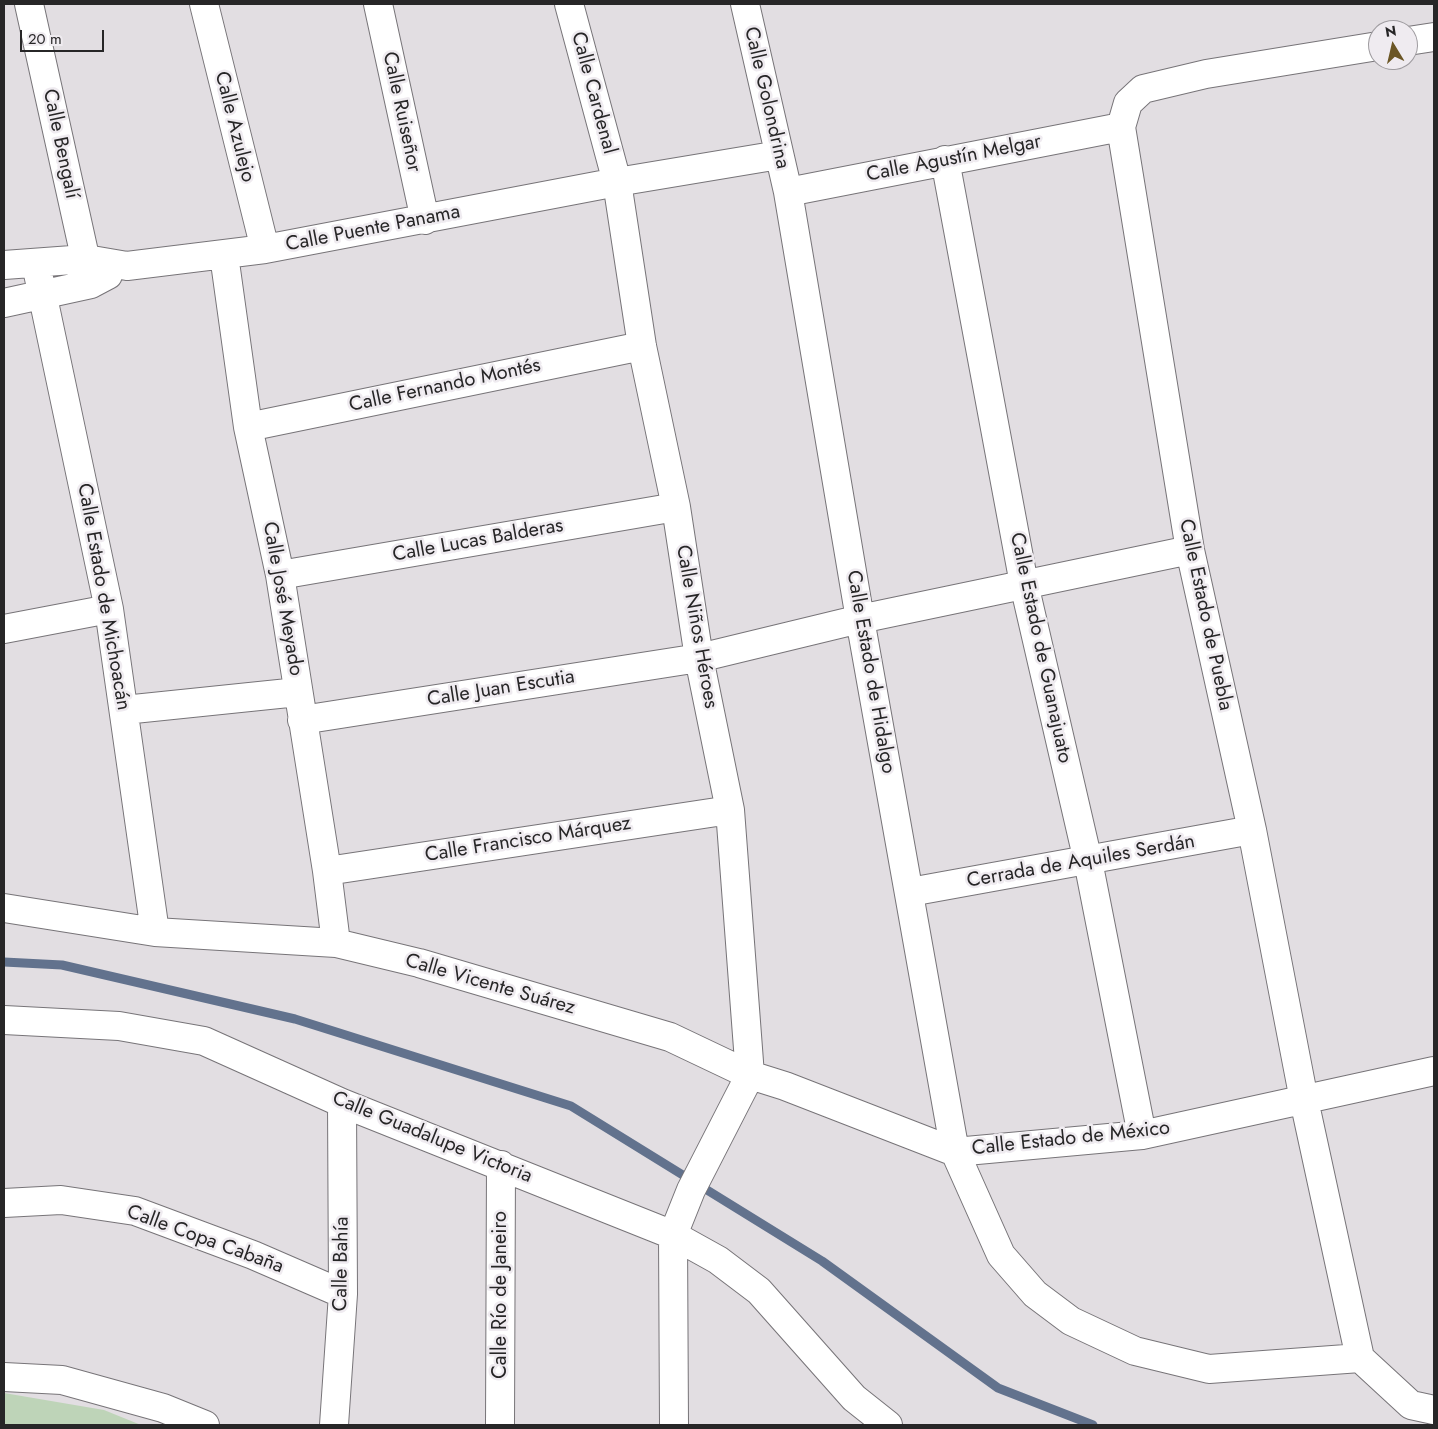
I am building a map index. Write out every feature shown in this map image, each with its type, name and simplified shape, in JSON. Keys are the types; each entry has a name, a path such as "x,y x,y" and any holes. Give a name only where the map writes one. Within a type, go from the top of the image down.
{"street":[{"name":"Calle Bengalí","path":"29,4 88,272"},
{"name":"Calle Azulejo","path":"204,4 265,249"},
{"name":"Calle Ruiseñor","path":"378,4 424,220"},
{"name":"Calle Cardenal","path":"569,4 617,182"},
{"name":"Calle Golondrina","path":"745,4 788,192"},
{"path":"1418,39 1434,37"},
{"path":"1121,127 1128,103 1144,89 1206,74 1368,48"},
{"name":"Calle Agustín Melgar","path":"788,192 1121,127"},
{"name":"Calle Estado de Puebla","path":"1121,127 1190,550 1252,830 1304,1100 1360,1358"},
{"path":"617,182 778,155"},
{"name":"Calle Estado de Guanajuato","path":"945,160 1024,584 1088,861 1142,1135"},
{"name":"Calle Puente Panama","path":"4,265 36,264 88,272 224,255 424,220 617,182"},
{"name":"Calle Niños Héroes","path":"617,182 642,346 676,507 699,658 730,810 750,1075"},
{"name":"Calle Estado de Hidalgo","path":"788,192 860,619 955,1152 1001,1255 1035,1294 1071,1322 1135,1351 1209,1369 1360,1358"},
{"name":"Calle José Meyado","path":"224,255 248,426 280,575 327,871 336,943"},
{"name":"Calle Estado de Michoacán","path":"36,264 109,609 155,932"},
{"name":"Calle Puente Panama","path":"4,303 42,296 88,272"},
{"name":"Calle Fernando Montés","path":"248,426 642,346"},
{"name":"Calle Lucas Balderas","path":"280,575 676,507"},
{"name":"Calle Juan Escutia","path":"302,720 699,658 860,619 1190,550"},
{"path":"4,629 109,609"},
{"path":"124,710 298,692"},
{"name":"Calle Francisco Márquez","path":"327,871 730,810"},
{"name":"Cerrada de Aquiles Serdán","path":"910,892 1252,830"},
{"name":"Calle Vicente Suárez","path":"4,908 155,932 336,943 419,964 670,1037 750,1075 786,1086 955,1152"},
{"name":"Calle Guadalupe Victoria","path":"4,1020 120,1026 204,1041 342,1103 673,1234 718,1260 759,1291 854,1398 888,1425"},
{"name":"Calle Estado de México","path":"955,1152 1142,1135 1434,1071"},
{"path":"674,1425 673,1234 691,1190 750,1075"},
{"name":"Calle Bahía","path":"334,1425 343,1294 342,1103"},
{"name":"Calle Río de Janeiro","path":"500,1425 501,1165"},
{"name":"Calle Copa Cabaña","path":"4,1203 61,1200 135,1211 253,1255 343,1294"},
{"path":"1360,1358 1411,1405 1434,1410"},
{"path":"4,1377 62,1380 163,1408 206,1425"}],"green space":[{"path":"4,1393 104,1410 141,1425 4,1425"}],"waterway":[{"path":"4,962 62,965 295,1019 571,1106 822,1261 998,1388 1093,1425"}]}
